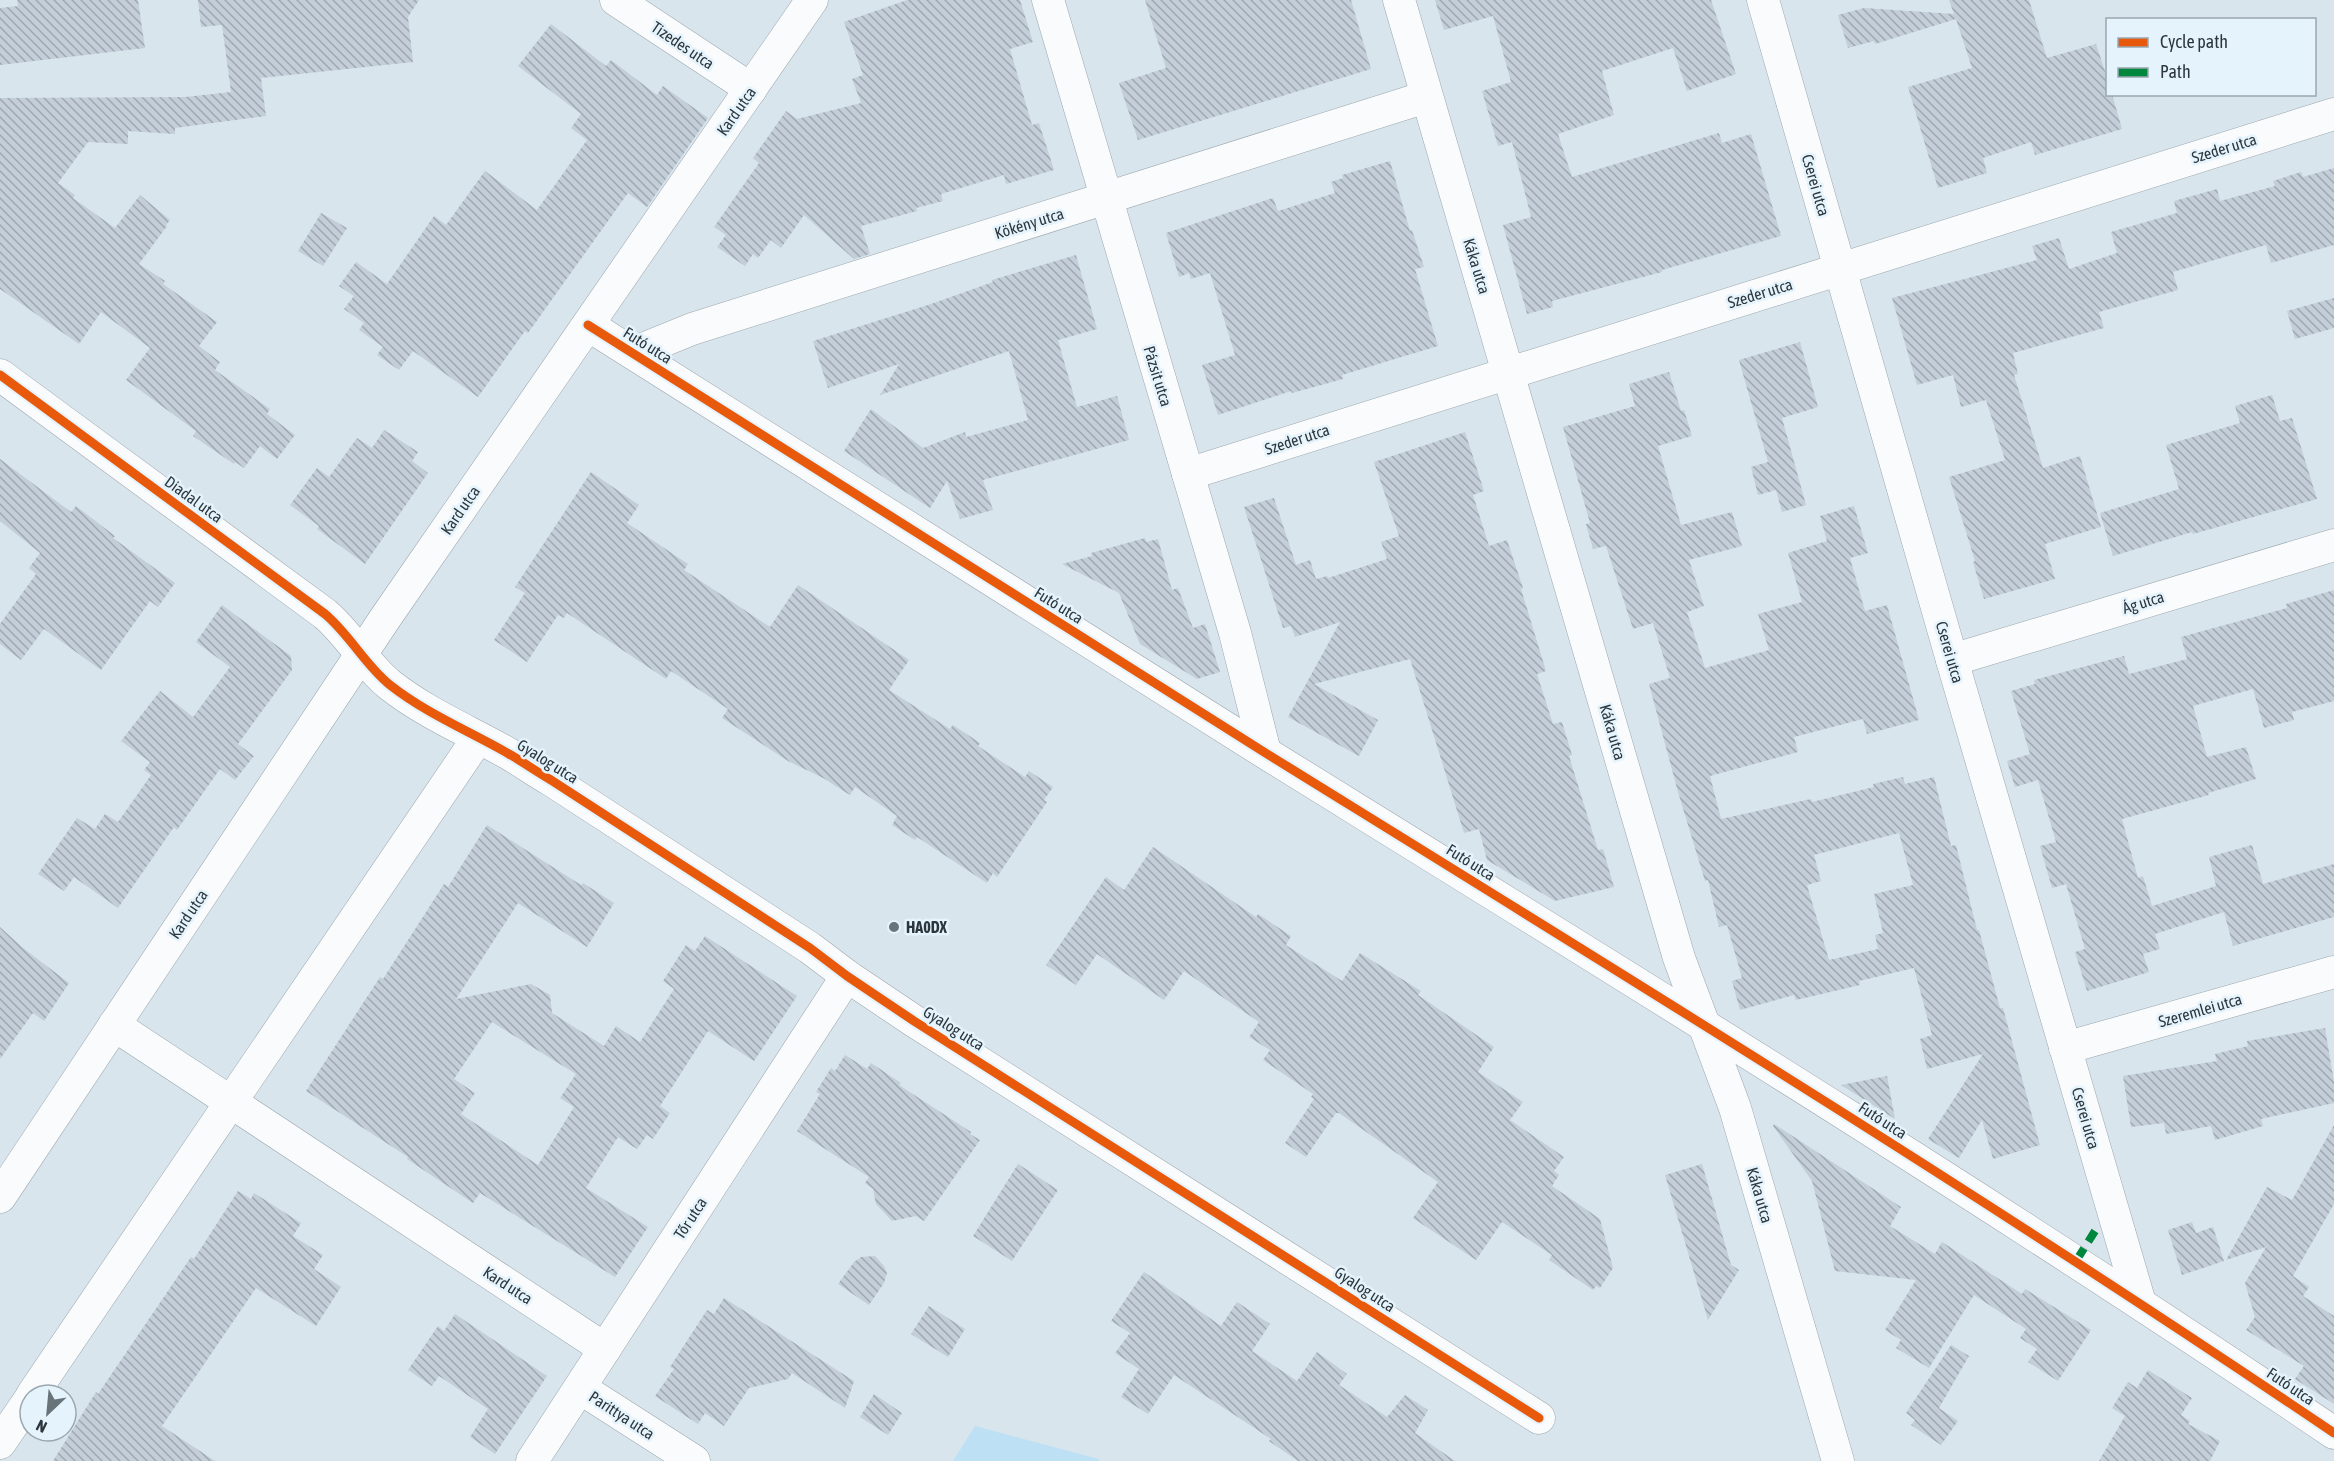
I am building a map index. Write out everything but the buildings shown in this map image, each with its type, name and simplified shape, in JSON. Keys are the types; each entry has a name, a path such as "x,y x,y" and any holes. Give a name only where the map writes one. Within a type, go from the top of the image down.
{"street":[{"name":"Tizedes utca","path":"616,0 751,89"},
{"name":"Kard utca","path":"4,1182 114,1025 362,655 812,0"},
{"name":"Pázsit utca","path":"1048,0 1234,633 1265,752"},
{"name":"Káka utca","path":"1399,0 1678,958 1735,1108 1838,1461"},
{"name":"Cserei utca","path":"1763,0 1952,660 2140,1303"},
{"name":"Kökény utca","path":"633,353 692,329 1426,97"},
{"name":"Szeder utca","path":"1188,474 2334,114"},
{"name":"Futó utca","path":"588,325 1265,752 1788,1077 2140,1303 2334,1433"},
{"name":"Diadal utca","path":"0,375 326,614 346,634 362,655"},
{"name":"Ág utca","path":"1952,660 2334,545"},
{"name":"Gyalog utca","path":"362,655 375,671 396,689 453,726 508,754 571,793 810,948 914,1021 1539,1418"},
{"path":"41,1383 478,738"},
{"name":"Szeremlei utca","path":"2065,1048 2334,972"},
{"name":"Tőr utca","path":"532,1461 847,976"},
{"name":"Kard utca","path":"114,1025 605,1349"},
{"name":"Parittya utca","path":"580,1388 694,1461"},
{"path":"0,1443 18,1416"}],"shaded area":[{"path":"975,1426 1099,1459 1099,1461 953,1461"}],"marked path":[{"path":"2076,1261 2095,1231"}],"cycle path":[{"path":"588,325 1179,699 1937,1172 2334,1433"},
{"path":"0,375 325,614 381,677 404,695 433,714 509,754 551,780 810,948 914,1021 1539,1418"}],"place":[{"name":"HA0DX","path":"894,927"}]}
